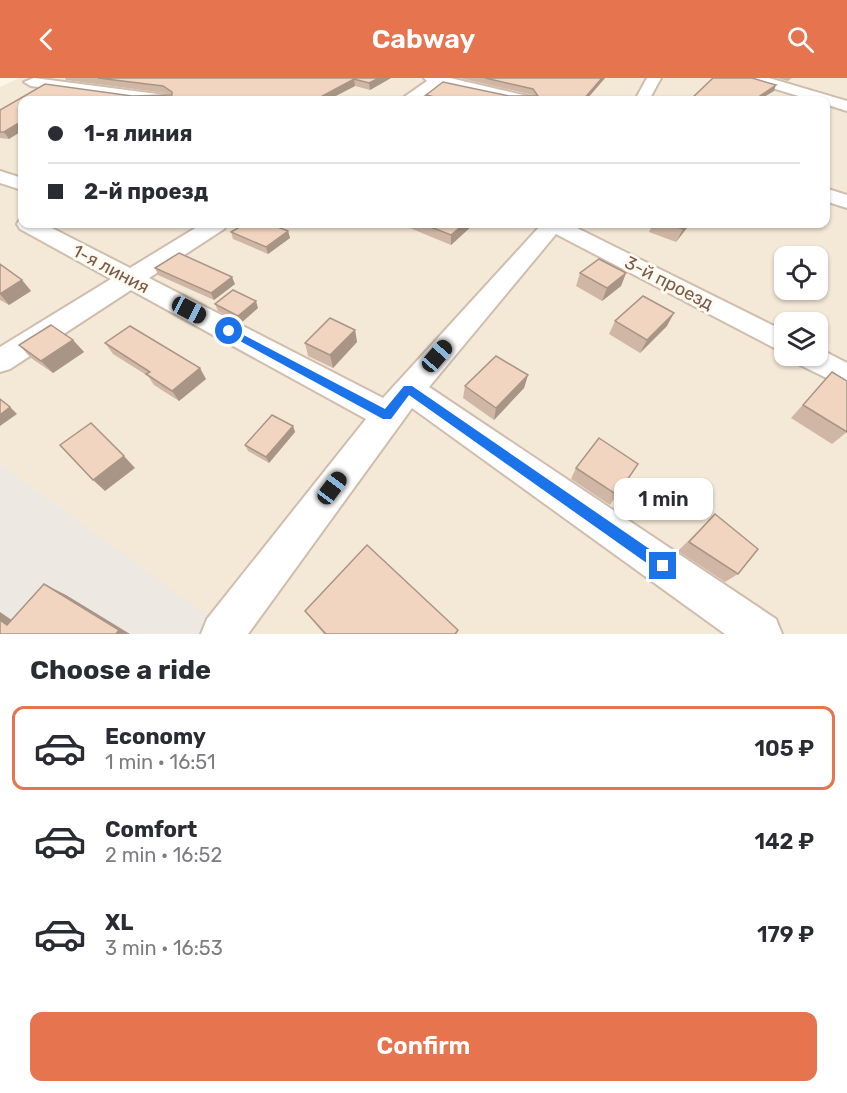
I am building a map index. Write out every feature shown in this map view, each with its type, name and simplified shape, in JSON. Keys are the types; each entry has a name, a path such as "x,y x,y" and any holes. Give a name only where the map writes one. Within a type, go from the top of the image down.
{"street":[{"path":"644,96 654,78"},
{"path":"754,78 814,96"},
{"path":"413,96 437,79 510,96"},
{"path":"31,82 135,96"},
{"path":"830,101 847,106"},
{"path":"0,177 18,183"},
{"path":"830,196 847,202"},
{"name":"1-я линия","path":"36,228 130,278 397,402 761,634"},
{"path":"0,361 210,228"},
{"path":"222,634 397,402 549,228"},
{"name":"3-й проезд","path":"561,228 774,338"},
{"path":"828,366 847,376"}],"shaded area":[{"path":"19,78 847,78 847,634 204,634 213,620 0,464 0,87"},
{"path":"0,464 214,620 204,634 0,634"}],"building":[{"path":"98,78 379,78 369,83 354,79 322,96 132,96 172,95 172,92 163,86"},
{"path":"485,78 602,78 586,96 538,96 533,89"},
{"path":"713,78 752,78 776,85 760,96 694,96"},
{"path":"443,82 509,96 426,95"},
{"path":"45,84 132,96 24,96"},
{"path":"18,100 18,123 0,132 0,110"},
{"path":"238,228 280,228 288,231 266,247 231,232"},
{"path":"433,228 459,228 451,235"},
{"path":"179,253 232,277 211,293 155,268"},
{"path":"599,259 626,273 607,288 580,273"},
{"path":"0,264 22,280 0,294"},
{"path":"233,290 256,301 238,316 215,304"},
{"path":"643,296 674,313 647,340 615,321"},
{"path":"330,318 355,330 330,355 305,343"},
{"path":"51,325 73,340 41,361 19,345"},
{"path":"130,326 200,368 172,391 146,374 150,372 105,343"},
{"path":"496,356 528,375 496,408 465,386"},
{"path":"832,372 847,381 847,432 803,405"},
{"path":"0,399 10,407 0,415"},
{"path":"272,415 293,426 266,457 245,445"},
{"path":"91,423 124,456 93,480 60,445"},
{"path":"599,438 638,464 617,495 576,468"},
{"path":"715,514 758,549 738,574 689,542"},
{"path":"367,545 458,630 455,634 326,634 305,611"},
{"path":"44,584 119,630 116,634 0,634 0,620 7,625"}],"route":[{"path":"229,331 387,415 408,389 663,566"}]}
